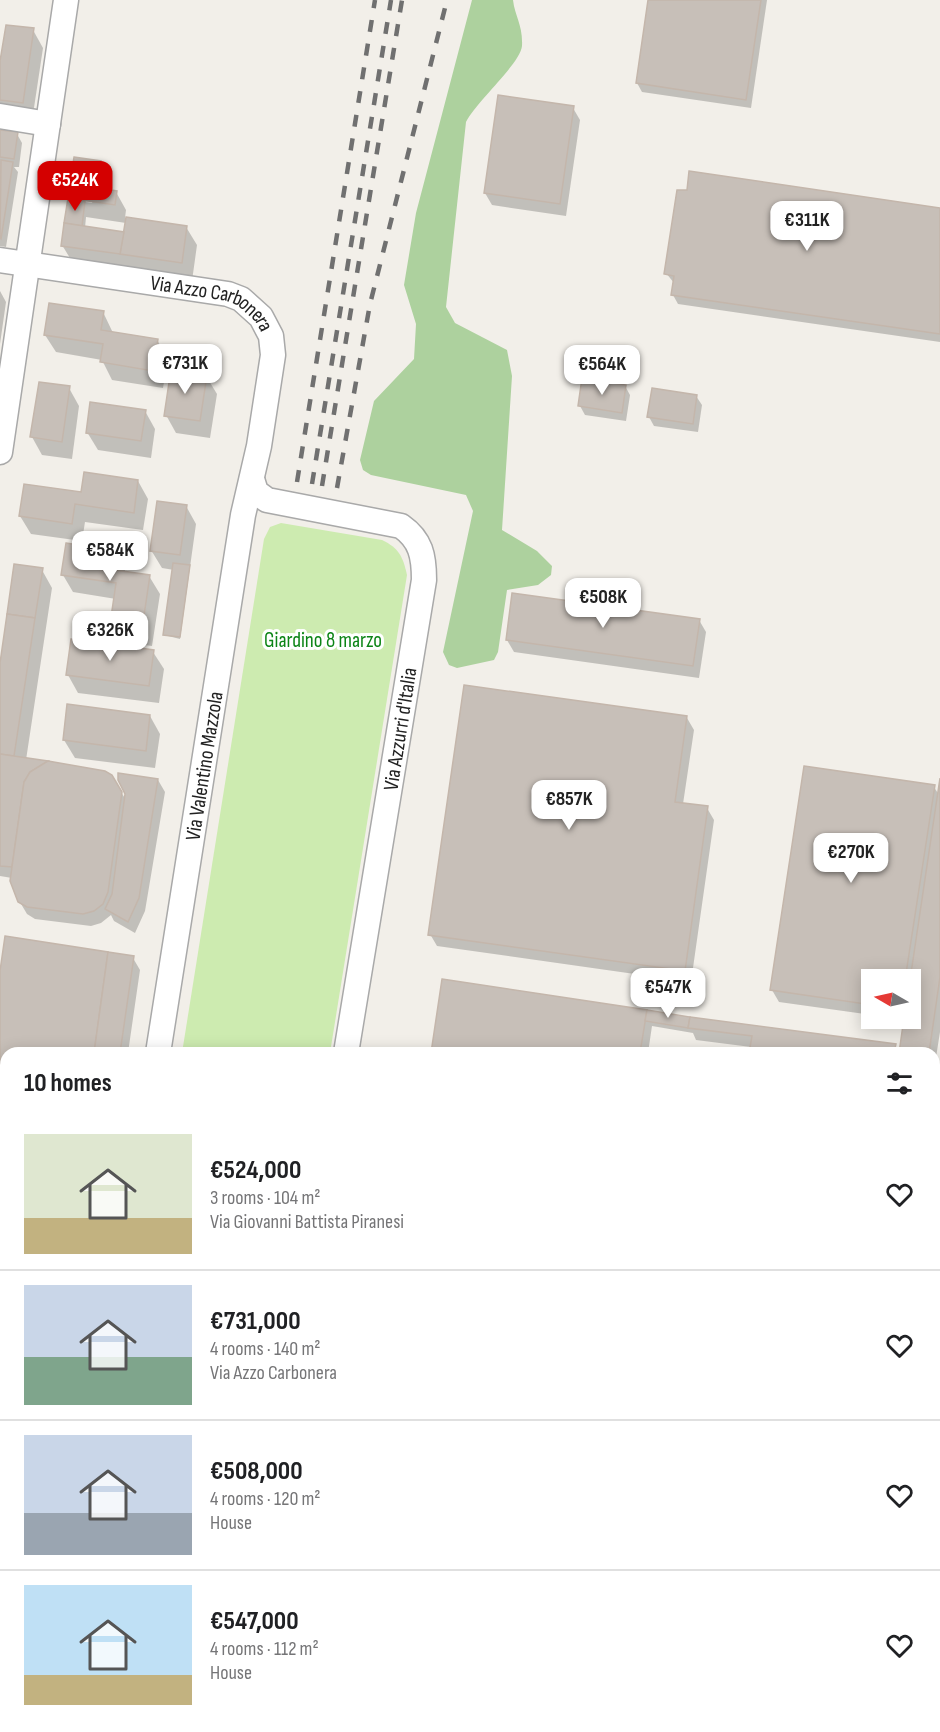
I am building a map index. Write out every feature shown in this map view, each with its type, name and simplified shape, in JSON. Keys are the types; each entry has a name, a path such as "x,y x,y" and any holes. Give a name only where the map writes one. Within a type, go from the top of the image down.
{"street":[{"path":"0,452 66,0"},
{"path":"0,116 48,124"},
{"name":"Via Azzo Carbonera","path":"0,261 228,294 251,306 261,316 273,343 259,446 252,479"},
{"name":"Via Azzurri d'Italia","path":"259,446 258,467 263,484 276,497 288,504"},
{"name":"Via Azzurri d'Italia","path":"252,479 254,489 261,497 400,526 411,534 424,558 424,580 347,1047"},
{"name":"Via Valentino Mazzola","path":"159,1047 243,515 252,479"}],"green space":[{"path":"472,0 513,0 522,46 514,63 471,113 466,122 446,307 455,323 507,350 512,376 502,530 537,551 552,566 551,575 538,585 507,590 498,652 494,660 457,668 449,665 443,652 473,511 466,495 371,475 363,470 360,460 374,401 414,359 416,324 404,285 416,213"},
{"name":"Giardino 8 marzo","path":"281,523 382,540 393,546 399,554 407,575 331,1047 183,1047 264,539 270,527"}],"building":[{"path":"648,0 761,0 746,100 636,83"},
{"path":"6,25 34,28 23,103 0,100 0,61"},
{"path":"498,95 574,106 560,204 484,193"},
{"path":"0,130 18,132 14,159 0,157"},
{"path":"74,157 101,161 97,188 117,191 115,205 68,198"},
{"path":"1,160 13,162 1,239 0,238"},
{"path":"689,171 940,208 940,334 671,295 674,276 664,274 677,190 687,190"},
{"path":"68,198 85,201 82,226 64,223"},
{"path":"126,217 187,226 182,263 120,254"},
{"path":"64,223 124,232 120,254 61,246"},
{"path":"49,303 104,311 101,330 158,339 153,371 100,362 103,344 44,335"},
{"path":"171,369 207,375 200,421 164,416"},
{"path":"582,378 626,385 622,413 578,406"},
{"path":"39,382 70,386 62,442 30,437"},
{"path":"652,388 697,395 693,424 647,417"},
{"path":"90,402 146,410 141,441 86,433"},
{"path":"84,472 138,480 134,513 75,504 72,524 19,516 24,484 81,492"},
{"path":"157,501 187,505 180,555 150,551"},
{"path":"66,543 118,551 115,570 150,575 142,629 110,624 116,583 61,575"},
{"path":"173,563 190,565 180,637 163,635"},
{"path":"14,564 43,568 35,618 7,614"},
{"path":"512,593 700,619 693,666 506,640"},
{"path":"7,614 35,618 14,756 0,754 0,663"},
{"path":"71,639 154,650 149,686 66,675"},
{"path":"464,685 687,716 675,802 708,806 685,971 428,935"},
{"path":"67,704 150,715 146,751 63,740"},
{"path":"0,754 48,761 30,772 24,782 12,867 0,866"},
{"path":"48,761 105,771 112,775 122,792 108,892 103,904 94,911 83,914 27,907 18,902 10,881 24,782 30,772"},
{"path":"804,766 935,785 907,969 861,969 861,1003 770,990"},
{"path":"118,773 158,779 139,898 128,922 105,909 112,894 125,794 118,780"},
{"path":"940,778 940,977 930,1047 900,1047 902,1029 921,1029 921,969 912,969"},
{"path":"5,936 108,952 95,1047 0,1047 0,971"},
{"path":"108,952 134,956 121,1047 95,1047"},
{"path":"442,979 647,1010 641,1047 432,1047"},
{"path":"647,1010 690,1017 688,1028 645,1021"},
{"path":"690,1017 896,1044 895,1047 750,1047 752,1036 688,1028"}],"railway":[{"path":"297,482 375,0"},
{"path":"312,484 391,0"},
{"path":"322,486 402,0"},
{"path":"337,488 370,304 447,0"}]}
